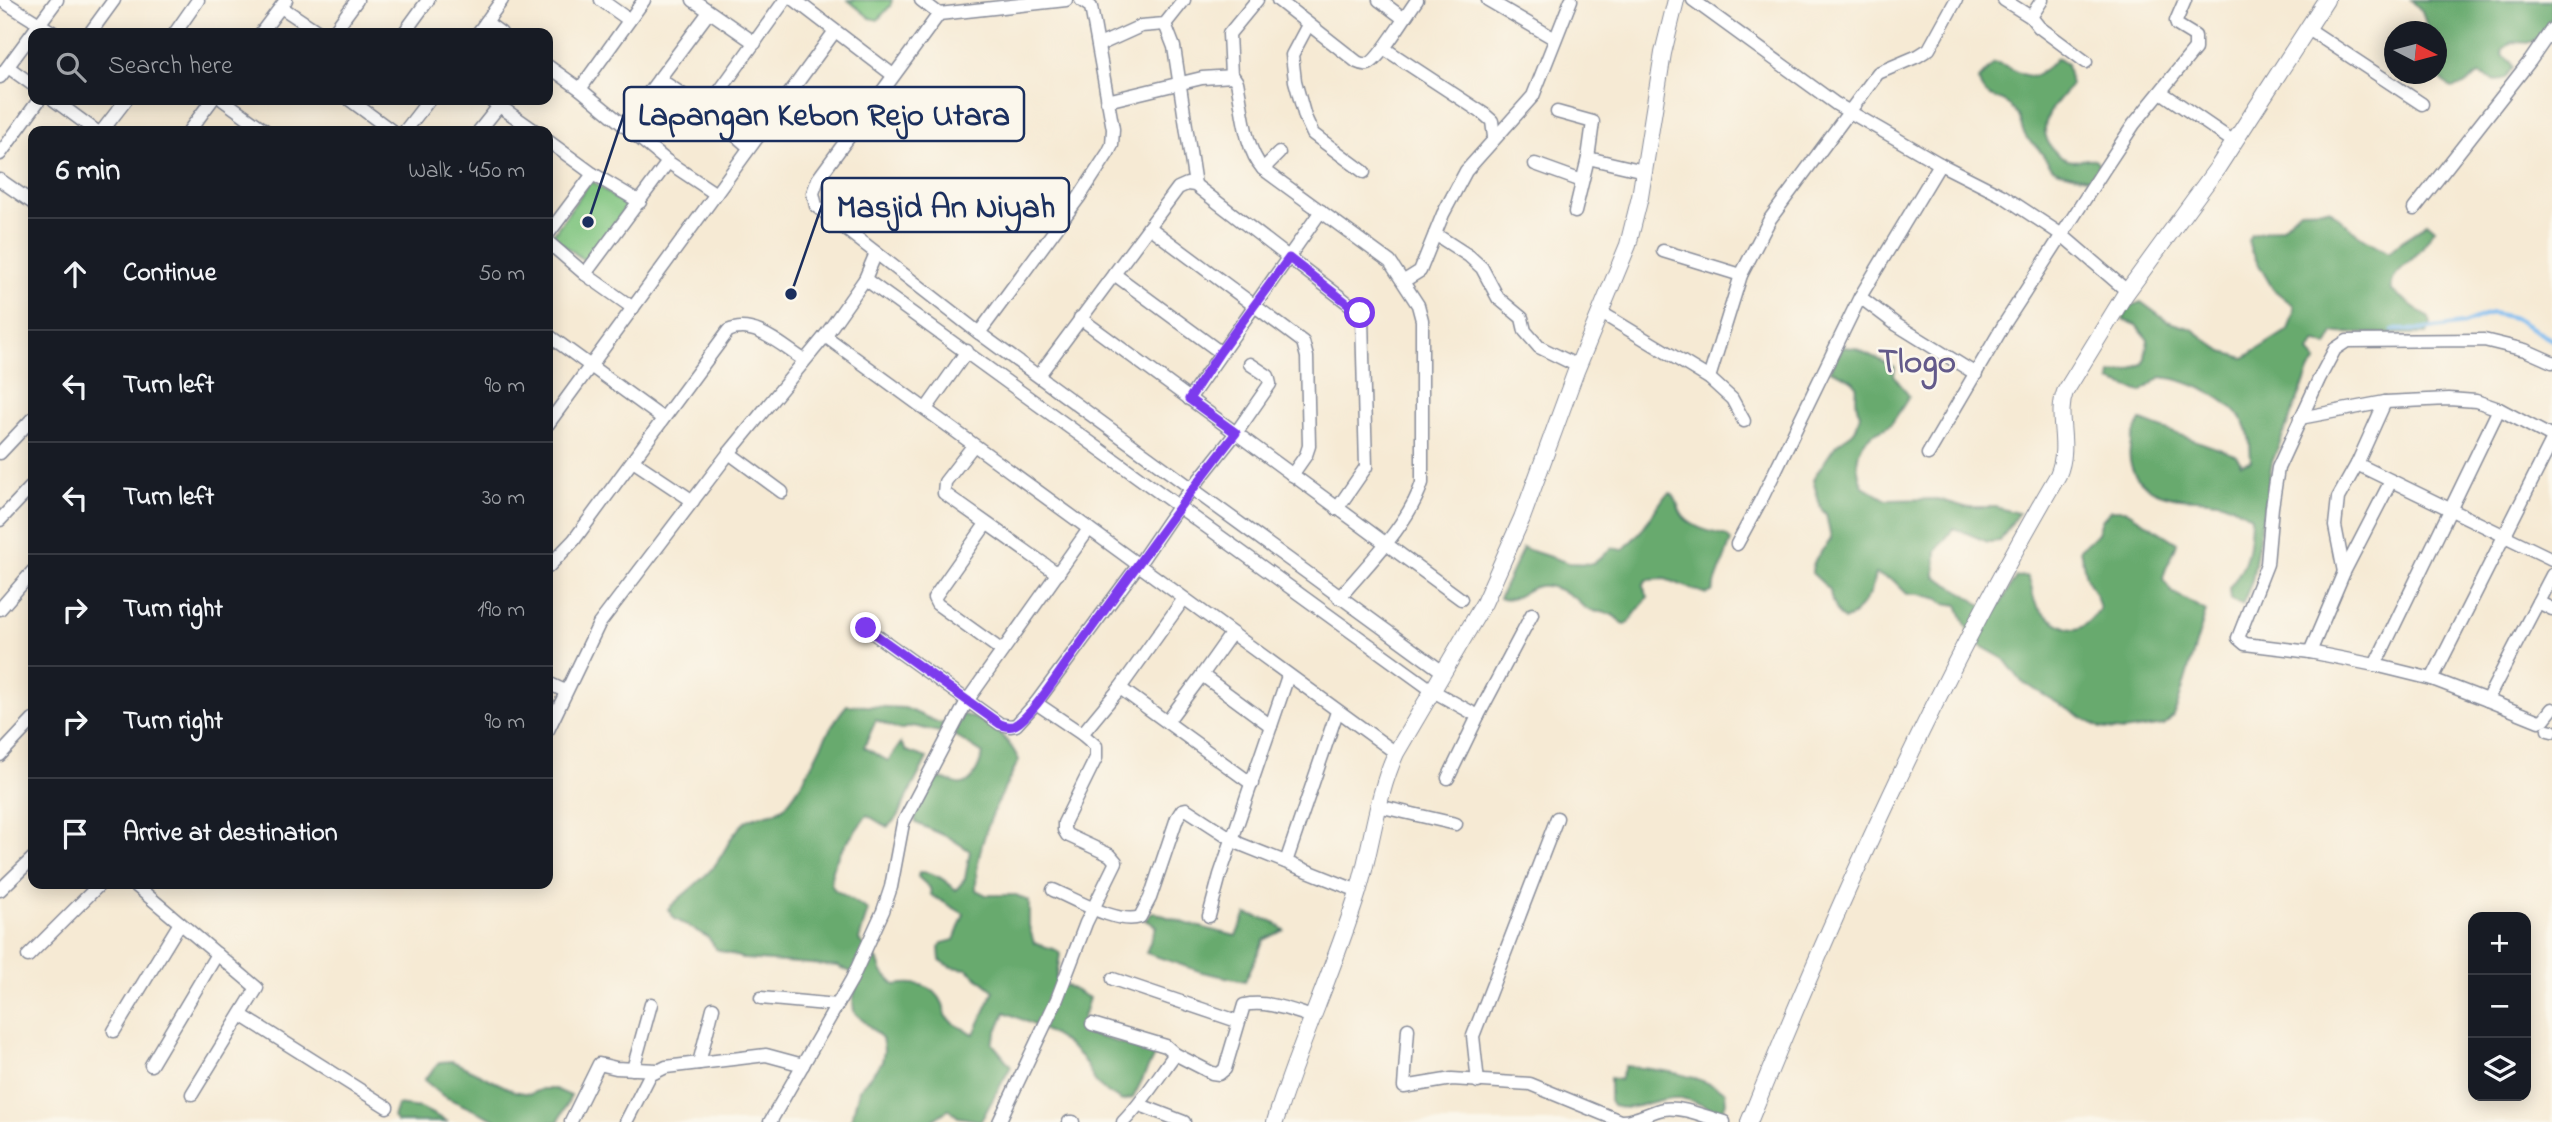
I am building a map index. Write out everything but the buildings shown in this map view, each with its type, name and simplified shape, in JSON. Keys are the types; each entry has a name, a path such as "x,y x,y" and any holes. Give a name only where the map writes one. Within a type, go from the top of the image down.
{"street":[{"path":"1,0 46,28"},
{"path":"37,28 57,0"},
{"path":"94,28 114,0"},
{"path":"178,28 198,0"},
{"path":"337,28 357,0"},
{"path":"408,28 428,0"},
{"path":"482,28 502,0"},
{"path":"601,0 628,20"},
{"path":"580,89 644,0"},
{"path":"693,0 755,43"},
{"path":"706,110 785,0"},
{"path":"795,0 893,75"},
{"path":"920,0 939,14 1066,0"},
{"path":"1099,45 1140,26 1165,24 1184,0"},
{"path":"1256,0 1229,34 1231,75 1237,82 1253,156 1263,169 1390,262 1418,305 1422,320 1422,483 1415,500 1384,544 1339,598"},
{"path":"1278,0 1363,65 1371,63 1385,49 1403,18 1418,0"},
{"path":"1379,0 1403,18"},
{"path":"1488,0 1555,39"},
{"path":"1404,281 1420,271 1466,171 1533,96 1572,0"},
{"path":"1275,1122 1289,1075 1313,1017 1358,891 1386,776 1396,753 1484,603 1522,518 1578,366 1628,245 1676,0"},
{"path":"1693,0 1850,112 1940,164 2003,196 2062,235 2127,291"},
{"path":"1709,378 1741,275 1757,240 1785,195 1878,73 1928,49 1956,0"},
{"path":"2004,0 2031,17 2039,27 2086,62"},
{"path":"2031,17 2042,0"},
{"path":"1928,454 2062,235 2134,124 2195,49 2195,36 2176,22 2185,0"},
{"path":"1749,1122 1828,931 1928,714 2058,475 2065,449 2062,405 2065,392 2127,291 2234,142 2326,0"},
{"path":"979,333 1080,196 1112,145 1114,129 1090,2"},
{"path":"266,28 284,3 314,28"},
{"path":"624,126 709,12"},
{"path":"939,14 818,178 813,193 814,203 979,333 1443,672"},
{"path":"486,22 494,28"},
{"path":"1165,24 1174,47 1195,185"},
{"path":"1308,24 1292,55 1305,117 1313,134 1364,172"},
{"path":"2307,28 2422,104"},
{"path":"2414,209 2552,29"},
{"path":"553,415 835,31"},
{"path":"28,40 4,72 28,83"},
{"path":"1385,49 1484,114 1492,121 1494,137"},
{"path":"553,70 668,162 716,194"},
{"path":"1107,101 1202,78 1231,75"},
{"path":"659,79 706,110 749,147"},
{"path":"2161,92 2234,142"},
{"path":"0,154 35,105"},
{"path":"61,105 89,126"},
{"path":"106,126 121,105"},
{"path":"193,126 208,105"},
{"path":"230,105 259,126"},
{"path":"357,105 385,126"},
{"path":"409,126 425,105"},
{"path":"482,126 494,105"},
{"path":"498,105 528,126"},
{"path":"1557,112 1592,122 1588,158 1575,212"},
{"path":"553,145 593,174 640,202"},
{"path":"1263,169 1279,153"},
{"path":"1588,158 1644,171"},
{"path":"585,274 668,162"},
{"path":"1535,164 1583,181"},
{"path":"1737,544 1860,297 1940,164"},
{"path":"553,227 593,174"},
{"path":"0,180 28,200"},
{"path":"1039,375 1178,188 1186,184 1195,185 1357,310 1364,323 1366,467 1337,509"},
{"path":"1189,399 1321,211"},
{"path":"1149,226 1300,339 1306,347 1309,450 1292,475"},
{"path":"1435,234 1469,256 1482,268 1498,298 1521,318 1525,331 1539,347 1578,366"},
{"path":"553,246 585,274 632,308"},
{"path":"1663,251 1741,275"},
{"path":"553,719 603,617 729,453 825,336 865,279 876,253"},
{"path":"1114,274 1220,352"},
{"path":"865,279 1433,691 1478,716"},
{"path":"1860,297 1897,325 1976,373"},
{"path":"1600,312 1709,378 1732,399 1744,422"},
{"path":"1080,318 1461,599"},
{"path":"553,562 574,540 723,336 734,328 746,327 758,331 804,360"},
{"path":"825,336 1396,753"},
{"path":"553,339 662,418"},
{"path":"2552,362 2506,344 2484,340 2347,341 2335,349 2278,468 2267,564 2238,634 2239,641 2245,644 2310,652 2432,679 2539,721 2552,709"},
{"path":"926,409 967,351"},
{"path":"866,628 1000,724 1010,726 1020,721 1036,704 1270,384 1268,376 1250,364"},
{"path":"2300,418 2385,402 2449,399 2476,401 2500,409 2552,439 2432,679"},
{"path":"2344,572 2335,526 2338,498 2357,464 2385,402"},
{"path":"2375,665 2500,409"},
{"path":"0,453 28,423"},
{"path":"973,446 946,482 943,490 946,495 1058,574"},
{"path":"729,453 782,492"},
{"path":"636,463 692,501"},
{"path":"2357,464 2552,559"},
{"path":"2310,652 2344,572 2391,481"},
{"path":"0,520 28,490"},
{"path":"986,524 934,598 937,604 1001,650"},
{"path":"770,1122 852,979 883,911 894,876 903,823 967,701 1089,529"},
{"path":"2487,700 2552,575"},
{"path":"0,609 28,577"},
{"path":"1082,734 1120,688 1183,600"},
{"path":"2538,602 2552,608"},
{"path":"1448,778 1532,614"},
{"path":"1167,722 1230,634"},
{"path":"1202,675 1271,726"},
{"path":"1209,916 1289,676"},
{"path":"553,685 565,691"},
{"path":"1120,688 1252,784"},
{"path":"999,1122 1057,999 1086,923 1116,862 1110,855 1067,835 1063,830 1096,758 1097,749 1094,743 1036,704"},
{"path":"1286,862 1337,712"},
{"path":"1,751 28,725"},
{"path":"1378,806 1457,824"},
{"path":"1053,890 1081,901 1094,910 1133,919 1143,913 1177,818 1184,809 1189,809 1233,839 1358,891"},
{"path":"1478,1082 1473,1036 1557,818"},
{"path":"0,890 28,863"},
{"path":"28,956 95,889"},
{"path":"140,889 257,988 192,1094"},
{"path":"114,1031 180,923"},
{"path":"151,1065 217,954"},
{"path":"1112,979 1237,1021"},
{"path":"761,998 836,1005"},
{"path":"1092,1024 1166,1046 1175,1054 1219,1074 1225,1069 1244,1004 1255,1002 1313,1017"},
{"path":"633,1069 651,1004"},
{"path":"699,1063 713,1008"},
{"path":"241,1015 387,1107"},
{"path":"1408,1029 1404,1087 1441,1080 1518,1082 1542,1087 1607,1120 1624,1122 1670,1109 1724,1122"},
{"path":"1123,1122 1140,1105 1153,1082 1175,1054"},
{"path":"571,1121 599,1064 657,1070 766,1055 803,1065"},
{"path":"626,1122 645,1083 657,1070"},
{"path":"1140,1105 1184,1122"}],"green space":[{"path":"848,0 892,0 878,20 870,18"},
{"path":"2411,0 2552,0 2552,24 2532,43 2513,42 2503,49 2502,55 2511,62 2513,68 2506,78 2495,81 2479,74 2464,85 2452,88 2447,84 2447,21 2425,21 2422,11"},
{"path":"2056,58 2067,64 2071,85 2049,113 2046,138 2060,157 2075,161 2095,159 2099,164 2090,179 2053,168 2028,140 2013,109 1986,93 1980,85 1979,79 1994,63 2033,76 2047,68"},
{"path":"591,180 626,207 587,262 553,235"},
{"path":"2329,209 2359,235 2389,253 2427,222 2435,229 2418,253 2399,271 2392,285 2392,291 2429,318 2431,324 2427,334 2334,333 2327,346 2315,341 2309,352 2317,361 2310,369 2272,462 2252,581 2242,605 2230,599 2229,588 2241,571 2247,554 2251,516 2222,502 2158,493 2138,478 2132,469 2130,447 2141,421 2236,455 2241,464 2251,461 2245,424 2230,406 2196,386 2161,377 2141,392 2110,381 2111,374 2129,371 2144,363 2148,340 2136,325 2123,320 2129,307 2141,302 2167,321 2192,329 2223,352 2244,358 2288,330 2294,311 2293,305 2273,289 2251,251 2248,240 2252,235 2282,227 2300,210"},
{"path":"1843,347 1855,348 1895,367 1894,376 1909,396 1891,424 1871,435 1861,446 1858,473 1863,486 1887,500 1938,499 1965,507 1995,507 2018,513 2000,541 1988,542 1954,528 1936,551 1935,576 1994,615 2016,577 2027,576 2036,604 2049,617 2074,629 2088,622 2100,609 2086,577 2080,549 2098,533 2102,520 2111,510 2125,510 2177,543 2163,579 2172,592 2206,611 2177,707 2164,725 2123,731 2100,728 2022,682 2004,659 1972,641 1958,605 1919,594 1907,594 1893,580 1875,574 1871,592 1854,615 1844,620 1841,617 1834,607 1830,590 1812,573 1812,568 1831,539 1826,514 1821,509 1813,480 1836,445 1852,434 1860,414 1855,384 1830,370"},
{"path":"1671,493 1681,513 1690,522 1702,529 1727,536 1731,541 1712,592 1706,594 1665,579 1646,580 1643,586 1648,597 1627,624 1621,623 1613,615 1587,609 1575,598 1548,586 1534,587 1514,598 1499,598 1523,548 1569,563 1593,564 1612,548 1623,550 1640,532 1665,496"},
{"path":"847,705 905,708 942,724 956,713 986,723 1008,742 1019,760 989,822 979,855 976,890 986,895 1016,895 1029,901 1029,926 1034,943 1056,950 1060,954 1056,980 1089,998 1083,1017 1090,1034 1154,1056 1133,1098 1122,1101 1107,1092 1095,1081 1081,1057 1064,1042 1005,1012 992,1043 1011,1066 981,1121 958,1117 949,1109 930,1122 851,1122 859,1090 882,1062 884,1050 882,1038 854,1012 853,1001 858,975 837,966 744,959 716,949 708,937 675,919 668,909 719,860 741,826 751,818 778,811 786,805 803,781","holes":["876,720 900,730 913,726 939,732 946,730 983,754 975,774 968,782 958,784 935,778 915,817 916,823 950,838 970,851 965,879 956,890 935,875 919,872 918,877 930,888 931,895 964,914 954,940 942,943 939,948 940,960 951,967 967,969 994,991 974,1034 947,1018 944,1005 929,988 916,984 895,985 882,972 878,961 859,940 868,910 834,889 831,883 832,869 840,852 867,815 887,827 896,819 927,758 906,751 901,743 888,761 864,747"]},
{"path":"1153,912 1236,936 1246,914 1272,921 1284,930 1264,940 1245,981 1202,972 1146,953 1156,926 1145,920"},
{"path":"452,1061 514,1091 530,1094 542,1089 555,1089 571,1096 558,1122 500,1122 443,1096 424,1080 440,1062"},
{"path":"1625,1066 1676,1073 1702,1080 1725,1092 1726,1102 1722,1112 1679,1098 1622,1108 1613,1106 1610,1101 1610,1078 1620,1080"},
{"path":"397,1105 421,1108 448,1122 397,1122 393,1117"}],"waterway":[{"path":"2393,330 2421,330 2463,324 2492,313 2514,318 2552,340"}],"place":[{"name":"Lapangan Kebon Rejo Utara","path":"588,222"},
{"name":"Masjid An Niyah","path":"791,294"}],"district":[{"name":"Tlogo","path":"1917,360"}],"route":[{"path":"866,628 1000,724 1016,725 1036,704 1182,501 1236,433 1189,399 1289,258 1360,313"}]}
